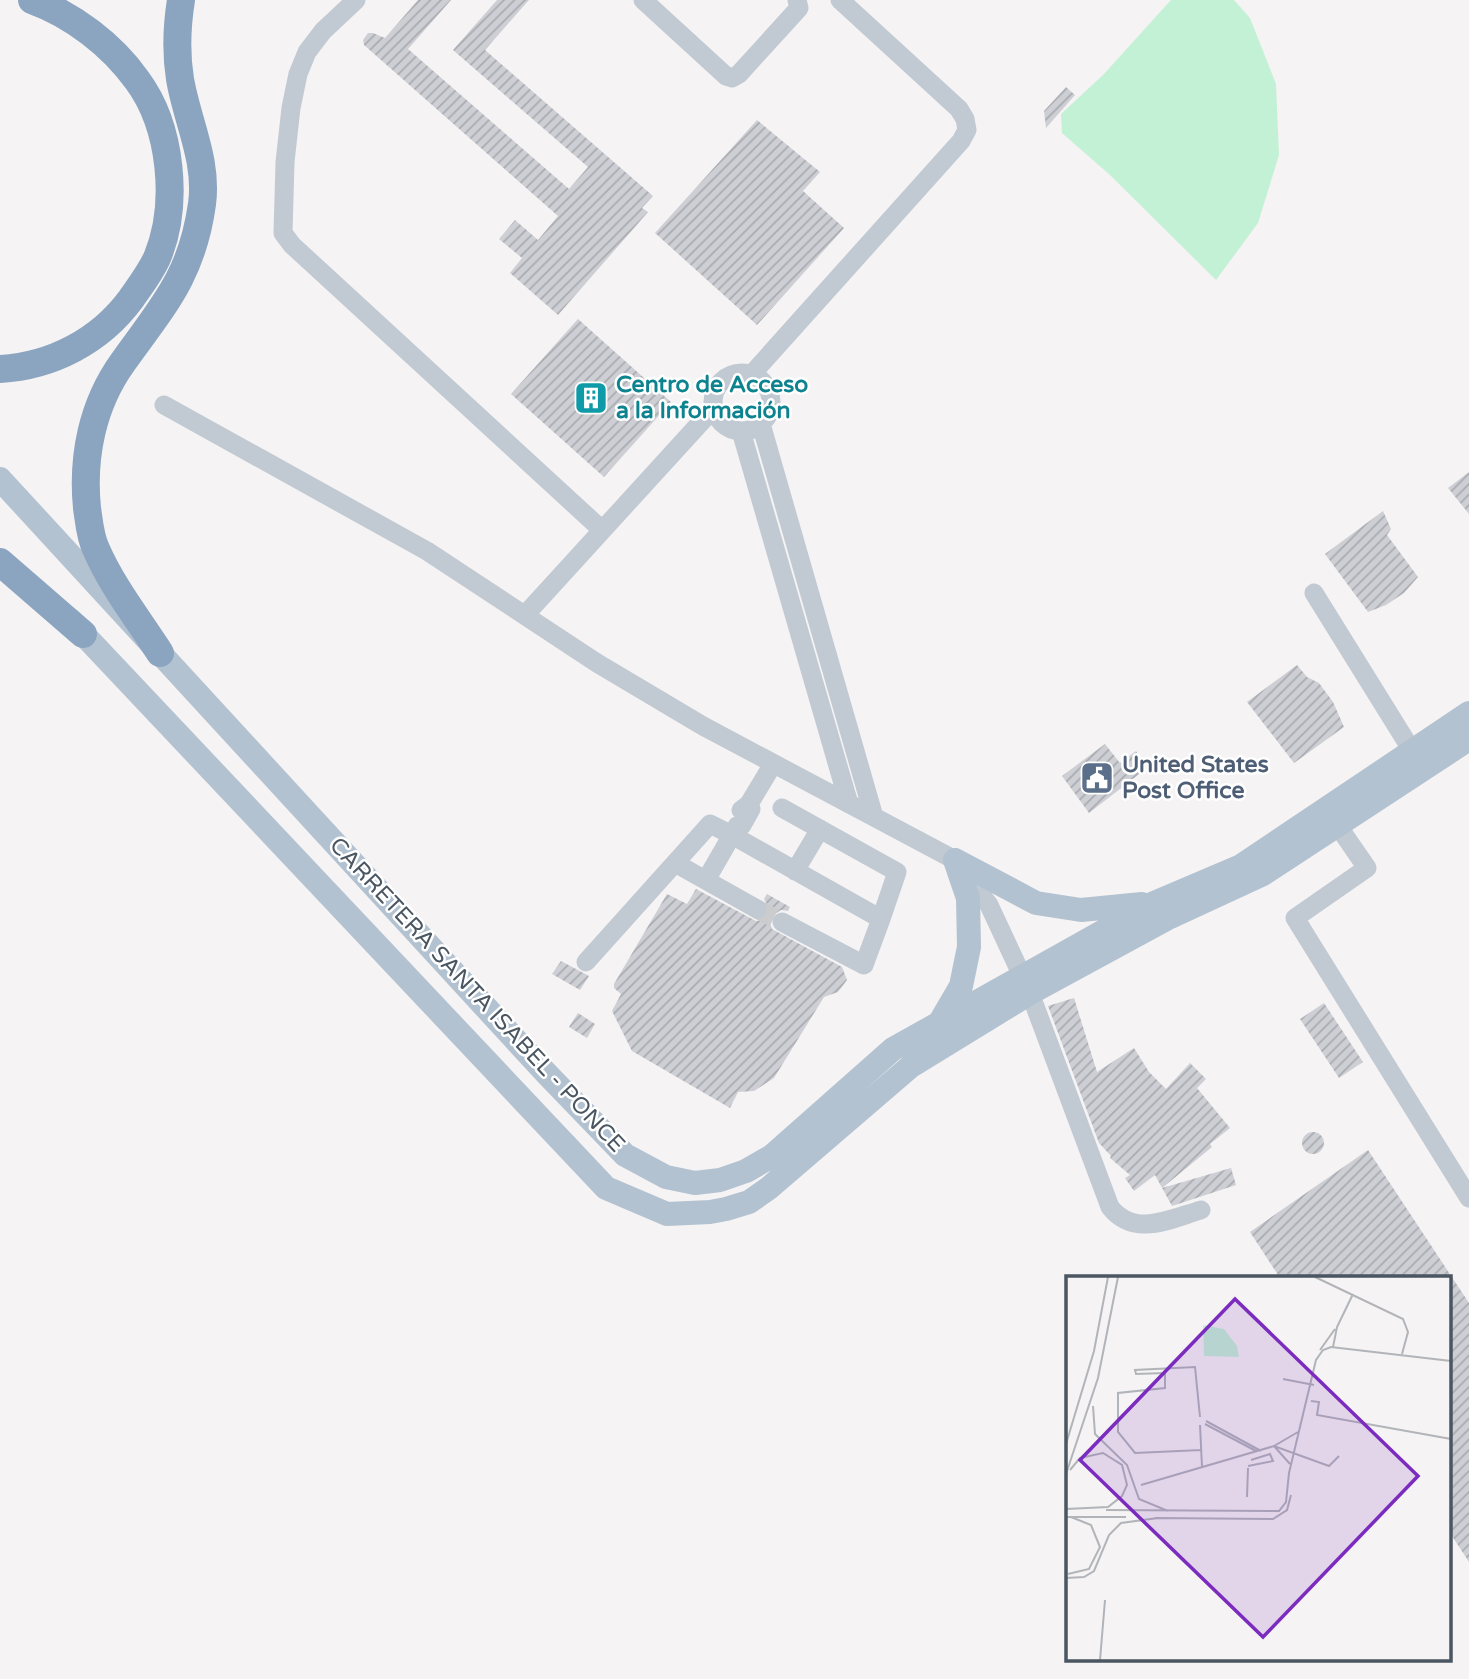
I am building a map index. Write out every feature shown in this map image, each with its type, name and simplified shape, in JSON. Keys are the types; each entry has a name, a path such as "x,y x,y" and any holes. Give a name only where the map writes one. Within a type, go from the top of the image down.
{"highway":[{"path":"0,369 22,368 54,359 96,336 120,314 142,284 156,258 166,225 170,188 165,148 153,110 138,81 112,51 80,25 32,0"},
{"path":"160,653 111,579 94,547 87,509 85,460 90,435 110,381 170,298 194,246 202,201 201,167 193,124 180,80 178,46 181,0"},
{"path":"0,562 83,634"}],"main road":[{"name":"CARRETERA SANTA ISABEL - PONCE","path":"0,479 546,1073 625,1155 666,1177 695,1183 720,1180 746,1171 772,1156 893,1049 940,1023 1262,874 1338,825 1469,713"},
{"name":"CARRETERA SANTA ISABEL - PONCE","path":"0,546 606,1188 667,1214 710,1212 749,1202 769,1188 911,1066 1026,985 1154,904 1241,866 1417,759 1469,739"},
{"path":"940,1023 961,986 969,947 968,898 955,860"},
{"path":"955,860 1036,903 1081,910 1154,904"}],"street":[{"path":"356,0 323,31 307,52 298,74 285,162 283,233 292,245 602,530"},
{"path":"643,0 726,76 732,78 739,74 799,8 797,0"},
{"path":"752,374 961,141 967,130 959,109 840,0"},
{"path":"731,374 752,374 768,388 772,401 769,414 761,424 750,430 741,431 724,426 713,409 716,388 731,374"},
{"path":"164,405 426,551 597,663 703,726 955,860 989,905 1026,985 1106,1199 1113,1211 1128,1222 1146,1225 1201,1210"},
{"path":"525,615 713,409"},
{"path":"761,424 874,817"},
{"path":"741,431 849,804"},
{"path":"1314,593 1417,759"},
{"path":"810,667 829,662"},
{"path":"706,880 735,831 735,821 749,804 773,764"},
{"path":"782,808 897,872 864,965 782,922"},
{"path":"586,962 710,824 735,831 795,871 881,919"},
{"path":"1338,825 1367,868 1295,918 1469,1198"},
{"path":"795,871 820,829"},
{"path":"675,863 757,909"}],"green space":[{"path":"1171,0 1234,0 1250,18 1276,84 1279,155 1258,223 1216,280 1110,175 1062,133 1061,114 1103,75"}],"building":[{"path":"418,0 451,0 408,49 569,189 588,167 453,50 497,0 529,0 485,50 653,196 642,208 648,212 558,315 510,273 522,258 499,239 515,220 538,240 558,216 364,45 363,40 368,33 385,38"},
{"path":"1066,87 1075,95 1046,128 1044,111"},
{"path":"757,120 820,172 803,191 844,228 757,325 655,233"},
{"name":"Centro de Acceso a la Información","path":"578,319 671,402 604,477 511,394"},
{"path":"1469,472 1469,514 1448,488"},
{"path":"1383,511 1391,529 1387,535 1418,577 1404,593 1386,605 1368,612 1325,554"},
{"path":"1297,665 1307,677 1319,683 1333,702 1344,727 1294,763 1247,702"},
{"name":"United States Post Office","path":"1105,744 1120,763 1136,751 1147,768 1089,813 1062,776"},
{"path":"696,889 756,921 763,920 768,914 769,908 764,899 767,894 790,907 788,911 781,910 772,916 772,929 842,967 847,980 838,992 824,997 774,1078 754,1091 738,1092 730,1108 632,1051 612,1011 621,994 614,988 614,984 667,894 687,904"},
{"path":"561,961 589,976 580,990 552,974"},
{"path":"1074,998 1097,1072 1134,1048 1149,1072 1166,1089 1190,1063 1206,1079 1197,1088 1230,1128 1210,1144 1212,1147 1162,1188 1155,1175 1134,1191 1125,1178 1130,1175 1110,1158 1099,1143 1048,1006"},
{"path":"1324,1003 1363,1062 1339,1078 1300,1019"},
{"path":"578,1013 595,1024 587,1038 569,1027"},
{"path":"1313,1132 1321,1135 1324,1143 1321,1151 1313,1154 1305,1151 1302,1143 1305,1135"},
{"path":"1368,1150 1451,1276 1279,1276 1250,1232"},
{"path":"1231,1168 1236,1185 1172,1206 1162,1188"},
{"path":"1452,1277 1469,1303 1469,1562 1452,1536"}],"tunnel":[{"path":"757,909 782,922"}],"place":[{"name":"Centro de Acceso a la Información","path":"591,398"},
{"name":"United States Post Office","path":"1097,778"}]}
